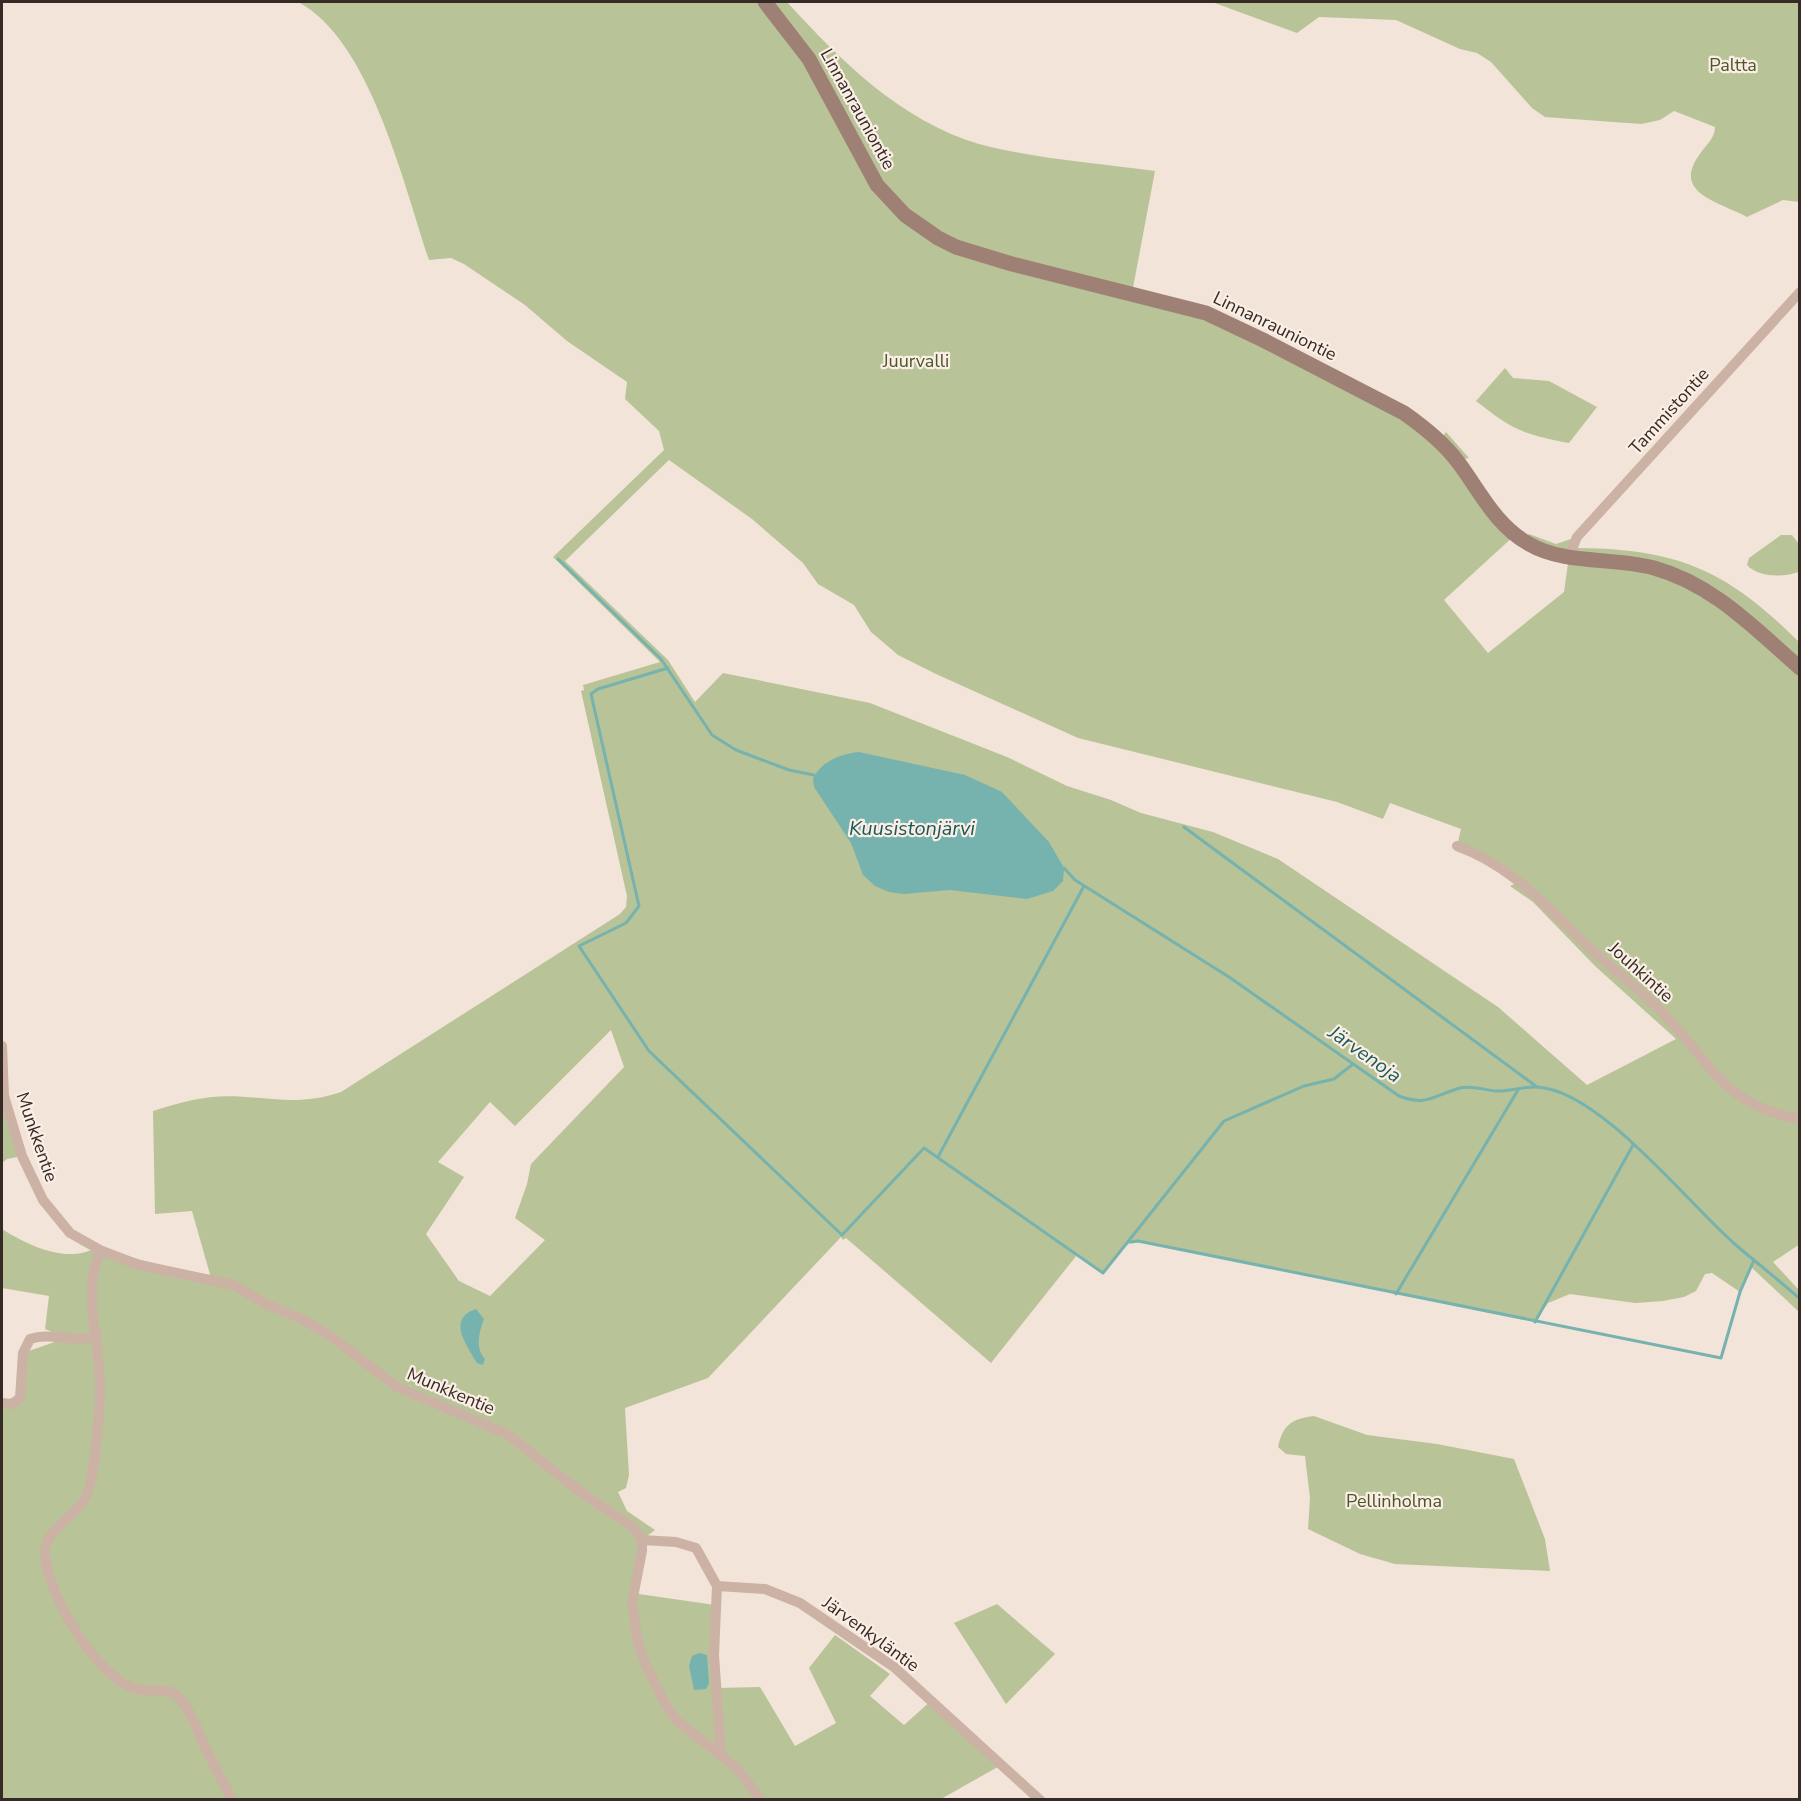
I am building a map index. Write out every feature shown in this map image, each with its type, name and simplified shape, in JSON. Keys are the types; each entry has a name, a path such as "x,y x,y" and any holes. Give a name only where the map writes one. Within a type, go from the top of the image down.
{"street":[{"name":"Linnanrauniontie","path":"765,2 809,59 877,185 891,202 921,227 956,247 978,255 1188,307 1263,340 1404,413 1439,440 1457,461 1493,514 1508,529 1544,551 1627,562 1681,577 1728,605 1800,668"},
{"name":"Tammistontie","path":"1569,556 1577,537 1800,292"},
{"name":"Jouhkintie","path":"1457,846 1502,867 1539,897 1592,950 1654,1004 1717,1077 1738,1097 1761,1110 1800,1119"},
{"name":"Munkkentie","path":"2,1046 4,1096 31,1177 46,1206 63,1227 102,1251 139,1265 234,1285 266,1304 311,1324 397,1387 513,1438 582,1493 634,1528 642,1540"},
{"path":"102,1251 96,1261 91,1281 97,1335 100,1398 86,1496 50,1537 45,1555 54,1588 82,1640 107,1671 130,1687 141,1691 168,1690 180,1699 199,1731 232,1800"},
{"path":"2,1403 12,1404 20,1398 23,1353 30,1339 38,1336 82,1340 97,1335"},
{"path":"721,1755 714,1655 717,1586 696,1548 676,1542 642,1540 632,1593 638,1644 655,1685 677,1721 721,1755 748,1780 761,1800"},
{"name":"Järvenkyläntie","path":"717,1586 765,1589 800,1603 894,1667 1040,1800"}],"green space":[{"name":"Juurvalli","path":"298,2 787,2 828,45 874,86 898,104 951,134 979,144 1022,153 1155,171 1132,293 1188,307 1440,440 1446,432 1469,458 1458,460 1515,535 1444,600 1488,653 1564,592 1569,556 1523,540 1529,534 1556,544 1577,537 1571,548 1640,552 1696,567 1747,596 1772,617 1799,642 1800,1244 1773,1262 1799,1290 1799,1312 1751,1267 1740,1292 1712,1273 1705,1274 1696,1291 1684,1297 1663,1301 1635,1303 1570,1294 1548,1303 1535,1322 1138,1241 1127,1245 1103,1273 1077,1255 991,1363 846,1238 843,1240 841,1237 708,1378 625,1408 629,1475 626,1488 618,1492 627,1511 655,1530 642,1540 632,1593 715,1605 716,1688 760,1687 795,1746 836,1723 809,1668 835,1635 890,1674 870,1696 904,1725 932,1700 1003,1764 941,1799 2,1799 2,1404 17,1403 23,1353 66,1338 45,1329 49,1296 2,1288 2,1229 23,1241 47,1250 72,1254 95,1248 211,1278 192,1211 155,1214 153,1111 212,1097 291,1100 323,1097 341,1092 620,914 626,907 627,896 581,691 584,690 583,685 660,662 553,557 664,450 659,431 625,399 627,382 567,341 525,305 464,264 451,258 429,260 396,156 381,117 364,80 345,48 323,21","holes":["669,460 752,519 803,563 818,584 854,605 871,632 898,655 936,674 1078,738 1337,802 1383,819 1390,803 1461,829 1457,846 1520,881 1510,886 1533,902 1595,966 1676,1039 1587,1085 1498,1007 1278,859 1213,832 1141,813 1111,800 1067,786 1007,757 870,703 723,673 695,702 668,660 565,561","611,1030 624,1067 531,1164 527,1184 515,1218 545,1240 490,1296 459,1281 426,1234 464,1177 438,1162 490,1102 515,1126"]},
{"name":"Paltta","path":"1212,2 1799,2 1799,202 1783,200 1747,217 1700,193 1693,185 1691,176 1693,165 1712,137 1715,127 1674,111 1660,120 1641,124 1545,117 1532,108 1491,62 1477,53 1460,49 1396,20 1319,17 1297,33"},
{"path":"1505,368 1513,378 1549,381 1597,407 1569,443 1519,430 1476,401"},
{"path":"1781,535 1792,535 1799,544 1799,572 1772,575 1758,572 1747,565 1749,558"},
{"path":"2,1080 22,1156 7,1159 2,1163"},
{"name":"Pellinholma","path":"1314,1416 1367,1435 1437,1444 1514,1459 1545,1539 1550,1571 1395,1564 1360,1554 1308,1529 1310,1498 1305,1456 1286,1454 1278,1447 1282,1433 1289,1424"},
{"path":"997,1604 1055,1654 1006,1704 954,1623"}],"water":[{"name":"Kuusistonjärvi","path":"859,752 965,775 1002,792 1049,842 1064,868 1063,881 1053,891 1027,899 950,890 904,894 889,892 875,886 863,875 851,843 814,787 813,779 826,763"},
{"path":"476,1309 484,1319 479,1340 480,1350 485,1359 483,1365 477,1363 468,1348 460,1326 467,1313"},
{"path":"699,1653 707,1655 709,1683 706,1689 694,1690 689,1666 692,1656"}],"waterway":[{"path":"558,559 661,659 712,735 736,750 789,770 814,775"},
{"path":"668,668 598,689 591,694 639,906 626,923 579,946 649,1051 842,1235 924,1148 1103,1273 1224,1121 1304,1086 1334,1079 1353,1064"},
{"path":"1184,827 1537,1087"},
{"name":"Järvenoja","path":"1064,868 1075,880 1229,977 1399,1096 1424,1100 1464,1087 1501,1091 1537,1087 1562,1093 1588,1107 1643,1152 1717,1228 1800,1299"},
{"path":"938,1157 1084,886"},
{"path":"1396,1294 1518,1090"},
{"path":"1535,1322 1633,1145"},
{"path":"1131,1242 1138,1241 1721,1358 1740,1292 1754,1260"}]}
